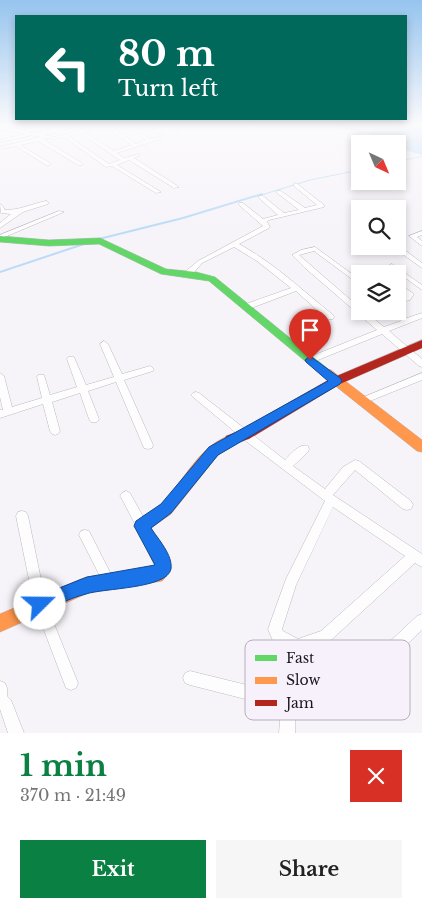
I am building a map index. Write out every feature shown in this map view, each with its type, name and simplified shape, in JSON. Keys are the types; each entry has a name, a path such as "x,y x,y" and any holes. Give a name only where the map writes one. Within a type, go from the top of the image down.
{"main road":[{"path":"2,237 49,243 94,241 164,272 212,279 336,381 422,447"},
{"path":"0,623 87,585 156,575 163,569 162,561 142,526 166,509 214,451 336,381 422,344"}],"street":[{"path":"40,159 48,164"},
{"path":"73,159 80,164"},
{"path":"98,159 108,166 126,159"},
{"path":"127,159 176,187"},
{"path":"112,164 158,192"},
{"path":"263,222 282,215 322,206 296,185"},
{"path":"279,192 303,210"},
{"path":"261,198 282,215"},
{"path":"0,206 4,212 15,212 46,203"},
{"path":"188,274 200,262 267,227 241,204"},
{"path":"15,212 0,227 2,237 61,212"},
{"path":"422,233 412,236 422,244"},
{"path":"234,244 269,265 330,317"},
{"path":"351,276 315,249 303,250 296,254 307,266 351,304"},
{"path":"406,255 422,266"},
{"path":"406,276 422,288"},
{"path":"246,307 295,288"},
{"path":"310,360 422,315"},
{"path":"370,320 422,364"},
{"path":"104,344 148,445"},
{"path":"71,359 94,419"},
{"path":"0,376 4,413 150,369"},
{"path":"362,401 422,376"},
{"path":"41,377 55,432"},
{"path":"196,394 244,435 328,498 418,559 325,636 314,640"},
{"path":"285,466 304,449"},
{"path":"286,640 278,636 275,629 290,582 328,498 347,470 354,464 407,505"},
{"path":"126,496 142,526"},
{"path":"22,516 40,604 71,683"},
{"path":"85,535 109,582"},
{"path":"402,640 422,621"},
{"path":"190,678 245,696"},
{"path":"0,688 0,700 6,705 16,733"},
{"path":"287,733 288,720"}],"waterway":[{"path":"258,196 310,180 351,172"},
{"path":"99,239 183,218 262,194"},
{"path":"0,272 84,244"}],"traffic: fast":[{"path":"0,239 49,243 100,241 164,272 196,275 212,279 327,373"}],"traffic: slow":[{"path":"327,373 422,447"},
{"path":"0,623 87,585 156,575 163,569 162,561 142,526 166,509 213,451 231,440"}],"traffic: jam":[{"path":"231,440 244,435 336,381 422,344"}],"route":[{"path":"40,604 87,585 156,575 163,569 162,561 142,526 166,509 214,451 336,381 310,360"}]}
